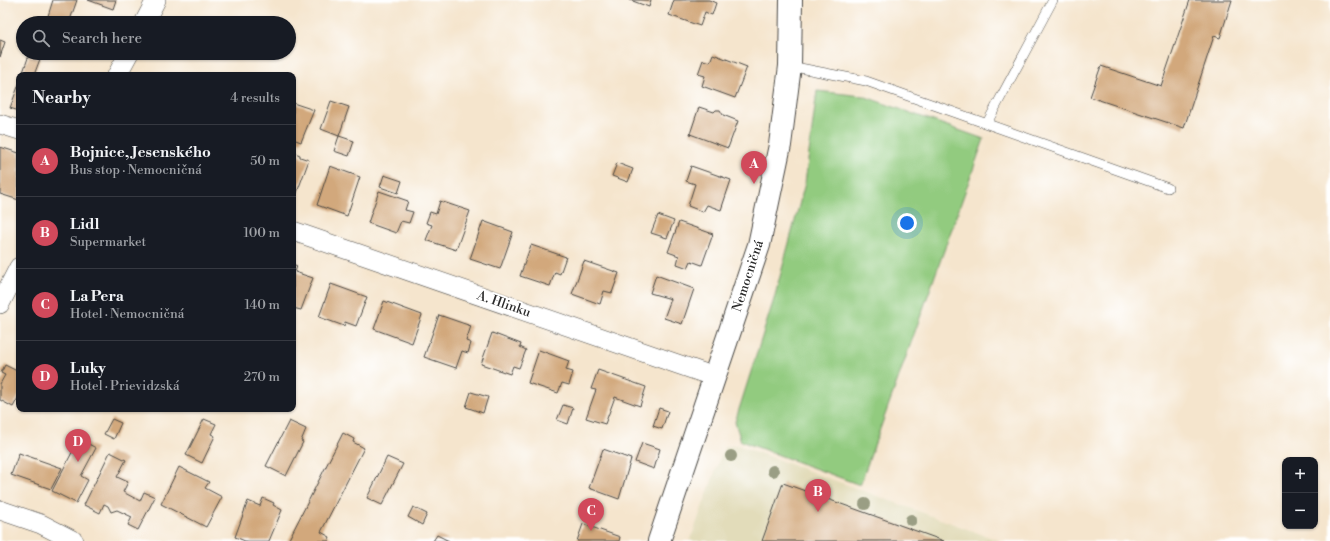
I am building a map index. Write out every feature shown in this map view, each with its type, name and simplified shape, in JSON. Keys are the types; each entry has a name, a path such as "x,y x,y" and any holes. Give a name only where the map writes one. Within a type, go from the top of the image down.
{"street":[{"path":"148,16 156,0"},
{"name":"Nemocničná","path":"658,541 759,245 780,145 790,66 791,0"},
{"path":"118,72 124,60"},
{"path":"0,124 16,129"},
{"name":"A. Hlinku","path":"296,232 715,377"},
{"path":"0,304 16,273"},
{"path":"0,510 41,524 74,541"}],"lane":[{"path":"987,123 1053,0"},
{"path":"790,66 866,81 1168,188"}],"shaded area":[{"path":"737,445 1000,541 690,541 724,447"}],"green space":[{"path":"817,91 863,96 984,139 860,485 741,441 735,422 774,299 805,183"}],"building":[{"path":"53,0 77,0 71,16 48,16"},
{"path":"88,0 116,0 113,9"},
{"path":"630,0 651,0 649,7"},
{"path":"674,0 709,0 716,3 712,15 705,12 700,26 669,15"},
{"path":"1190,0 1232,0 1220,38 1214,36 1184,128 1090,97 1101,66 1161,86"},
{"path":"0,40 5,42 0,57"},
{"path":"713,54 747,67 735,98 702,86 705,76 698,74 703,60 710,62"},
{"path":"27,60 40,60 35,72 23,72"},
{"path":"16,92 16,110 10,108"},
{"path":"331,101 349,107 339,136 321,129"},
{"path":"296,104 314,110 301,142 296,140"},
{"path":"699,107 714,112 716,110 720,110 723,115 738,121 728,148 690,134"},
{"path":"339,136 354,141 349,156 334,151"},
{"path":"0,147 16,152 16,199 0,194"},
{"path":"296,153 300,155 300,157 309,160 296,195"},
{"path":"617,163 633,169 628,182 612,176"},
{"path":"330,166 360,177 347,216 317,205"},
{"path":"691,166 731,180 721,210 707,205 703,212 688,206 695,184 686,181"},
{"path":"384,175 402,181 398,193 380,187"},
{"path":"379,191 408,201 405,210 413,212 409,223 401,221 396,233 368,223"},
{"path":"440,201 470,211 456,250 426,240 432,225 426,223 430,212 436,214"},
{"path":"658,215 674,221 667,238 651,233"},
{"path":"483,221 513,232 500,269 470,259"},
{"path":"679,222 713,234 702,265 691,261 688,268 677,264 679,256 668,252"},
{"path":"531,245 566,257 560,274 555,272 550,286 520,276"},
{"path":"584,261 619,273 612,293 604,291 600,304 572,294"},
{"path":"296,272 313,278 301,310 296,309"},
{"path":"656,275 694,289 682,324 664,318 671,299 650,293"},
{"path":"331,284 367,297 356,326 345,322 344,326 319,317"},
{"path":"384,301 422,315 412,343 374,329"},
{"path":"439,315 471,326 466,341 471,343 468,353 462,351 456,368 424,357"},
{"path":"492,333 521,344 520,347 526,350 519,368 513,366 510,374 481,364"},
{"path":"539,350 569,361 566,370 573,372 569,385 562,383 558,393 528,383"},
{"path":"5,365 16,370 16,402 13,407 0,400 0,384 5,375 1,373"},
{"path":"598,370 646,387 640,406 615,397 605,424 586,418 596,390 591,389"},
{"path":"471,392 488,397 483,413 466,407"},
{"path":"563,405 573,408 568,424 557,420"},
{"path":"659,408 668,411 662,429 653,426"},
{"path":"112,419 121,423 114,439 104,434"},
{"path":"204,419 216,424 211,434 215,436 202,463 186,455"},
{"path":"289,421 306,429 301,441 303,442 286,476 266,466"},
{"path":"343,433 354,439 353,442 364,448 321,532 330,537 328,541 288,541"},
{"path":"79,439 96,448 81,476 88,480 76,503 52,491"},
{"path":"642,443 660,449 654,469 635,462"},
{"path":"603,449 631,459 619,499 589,488"},
{"path":"110,452 126,460 117,477 128,482 123,492 140,501 144,492 155,497 138,530 128,525 132,517 117,510 111,512 108,506 104,504 100,513 84,505"},
{"path":"19,453 62,468 51,489 11,475"},
{"path":"387,457 403,464 382,505 367,498"},
{"path":"179,467 209,482 205,488 222,497 206,527 161,504"},
{"path":"783,483 944,541 762,541"},
{"path":"263,498 274,503 273,505 282,510 269,541 245,541 235,537 248,501 260,506"},
{"path":"413,507 427,514 422,525 408,517"},
{"path":"583,524 620,537 619,541 577,541"},
{"path":"437,535 449,541 433,541"}],"place":[{"name":"Bojnice, Jesenského","path":"754,184"},
{"name":"Luky","path":"78,462"},
{"name":"Lidl","path":"818,512"},
{"name":"La Pera","path":"591,531"}]}
